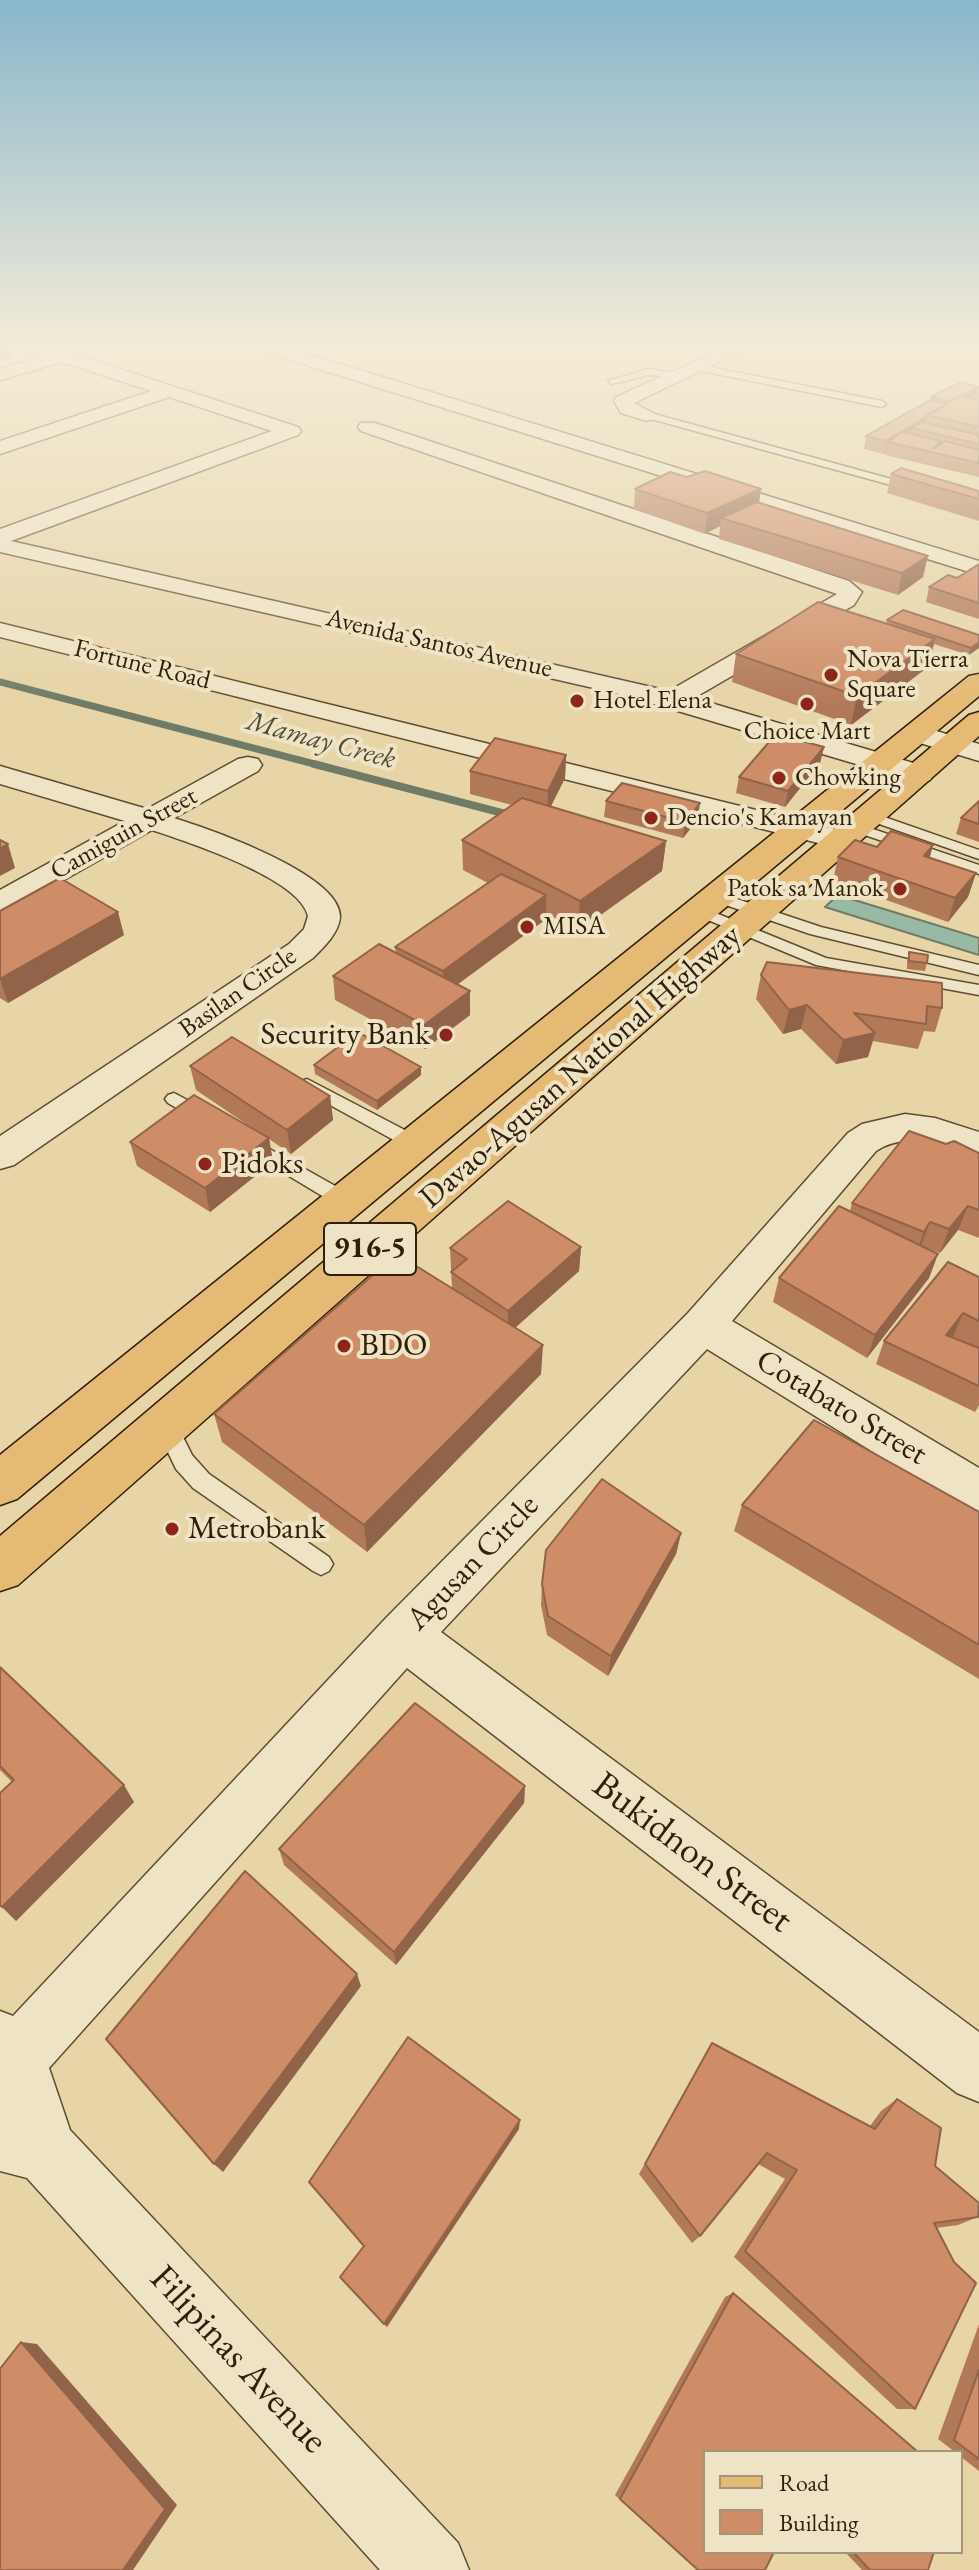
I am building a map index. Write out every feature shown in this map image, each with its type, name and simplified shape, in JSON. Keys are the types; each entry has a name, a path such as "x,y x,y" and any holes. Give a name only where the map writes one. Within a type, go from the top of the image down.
{"main road":[{"name":"Davao-Agusan National Highway","path":"0,1568 263,1342 730,913 810,822 979,682"},
{"name":"Davao-Agusan National Highway","path":"0,1484 416,1144 730,913 856,828 920,774 966,749 979,721"},
{"path":"214,1308 263,1342"}],"street":[{"path":"0,537 192,467"},
{"path":"487,467 841,586 850,592 846,600 673,699"},
{"path":"653,467 979,568"},
{"name":"Avenida Santos Avenue","path":"0,545 673,699 920,774"},
{"name":"Fortune Road","path":"0,630 810,822 856,828"},
{"path":"917,733 966,749"},
{"name":"Camiguin Street","path":"0,903 248,765"},
{"name":"Basilan Circle","path":"0,775 151,818 266,864 315,899 322,906 325,920 301,951 0,1155"},
{"name":"Agusan Circle","path":"5,2059 404,1635 703,1325 872,1134 898,1127 921,1128 979,1146"},
{"name":"Cotabato Street","path":"703,1325 979,1492"},
{"name":"Bukidnon Street","path":"404,1635 979,2071"},
{"name":"Filipinas Avenue","path":"5,2059 22,2144 431,2570"}],"lane":[{"path":"838,467 919,489"},
{"path":"856,828 979,855"},
{"path":"856,828 979,870"},
{"path":"730,913 979,970"},
{"path":"730,913 822,962 979,990"},
{"path":"296,1078 416,1144"},
{"path":"174,1099 346,1201"},
{"path":"166,1425 184,1462 201,1481 321,1564"}],"shaded area":[{"path":"838,895 979,938 979,955 825,907"}],"building":[{"path":"901,468 979,491 979,499 891,474"},
{"path":"705,471 761,489 707,513 635,489 670,472 687,477"},
{"path":"757,502 928,556 902,573 721,518"},
{"path":"979,564 979,603 929,587 948,575 957,578"},
{"path":"818,602 935,639 857,696 736,654"},
{"path":"903,610 979,635 979,642 971,648 887,620"},
{"path":"776,734 824,747 788,791 739,777"},
{"path":"495,738 566,755 548,791 470,771"},
{"path":"622,783 700,803 685,822 606,801"},
{"path":"522,798 666,841 580,901 462,840"},
{"path":"979,801 979,824 961,818"},
{"path":"891,831 933,845 924,856 976,873 955,898 838,857 855,840 877,847"},
{"path":"501,874 546,895 443,971 395,947"},
{"path":"60,878 118,912 0,979 0,911"},
{"path":"379,944 470,991 424,1025 333,976"},
{"path":"909,952 928,955 927,963 909,961"},
{"path":"767,962 942,983 942,1008 927,1006 926,1024 854,1013 875,1033 843,1040 807,1005 789,1010 761,975"},
{"path":"358,1032 421,1067 377,1101 314,1065"},
{"path":"232,1037 330,1096 287,1130 190,1066"},
{"path":"194,1095 269,1138 205,1188 130,1142"},
{"path":"909,1131 946,1144 954,1141 979,1153 979,1210 968,1206 949,1229 930,1222 924,1232 852,1203"},
{"path":"508,1201 581,1247 508,1311 451,1272 467,1259 450,1248"},
{"path":"839,1206 938,1254 875,1335 779,1278"},
{"path":"397,1254 543,1345 364,1525 214,1414"},
{"path":"948,1262 979,1277 979,1321 963,1313 946,1335 979,1348 979,1386 884,1341"},
{"path":"814,1420 979,1512 979,1645 742,1505"},
{"path":"602,1479 681,1533 611,1656 548,1616 542,1584 546,1550"},
{"path":"0,1667 124,1785 2,1907 0,1793 14,1780 0,1766"},
{"path":"415,1703 525,1786 394,1952 279,1849"},
{"path":"245,1871 357,1974 214,2164 106,2039"},
{"path":"408,2037 520,2120 384,2324 340,2277 364,2246 309,2182"},
{"path":"712,2043 875,2129 897,2099 941,2128 935,2166 979,2203 978,2217 934,2223 954,2262 976,2283 915,2409 745,2251 797,2170 767,2153 700,2236 645,2164"},
{"path":"733,2293 916,2450 703,2450 703,2554 773,2554 765,2570 698,2570 620,2499"},
{"path":"21,2342 165,2509 123,2570 0,2570 0,2369"},
{"path":"979,2370 979,2459 954,2440"},
{"path":"855,2554 933,2554 928,2570 870,2570"}],"waterway":[{"name":"Mamay Creek","path":"0,682 322,766"},
{"name":"Mamay Creek","path":"314,764 514,816"}],"place":[{"name":"Nova Tierra Square","path":"831,675"},
{"name":"Hotel Elena","path":"577,701"},
{"name":"Choice Mart","path":"807,704"},
{"name":"Chowking","path":"779,778"},
{"name":"Dencio's Kamayan","path":"651,818"},
{"name":"Patok sa Manok","path":"900,889"},
{"name":"MISA","path":"527,927"},
{"name":"Security Bank","path":"446,1035"},
{"name":"Pidoks","path":"205,1164"},
{"name":"BDO","path":"344,1346"},
{"name":"Metrobank","path":"172,1529"}]}
